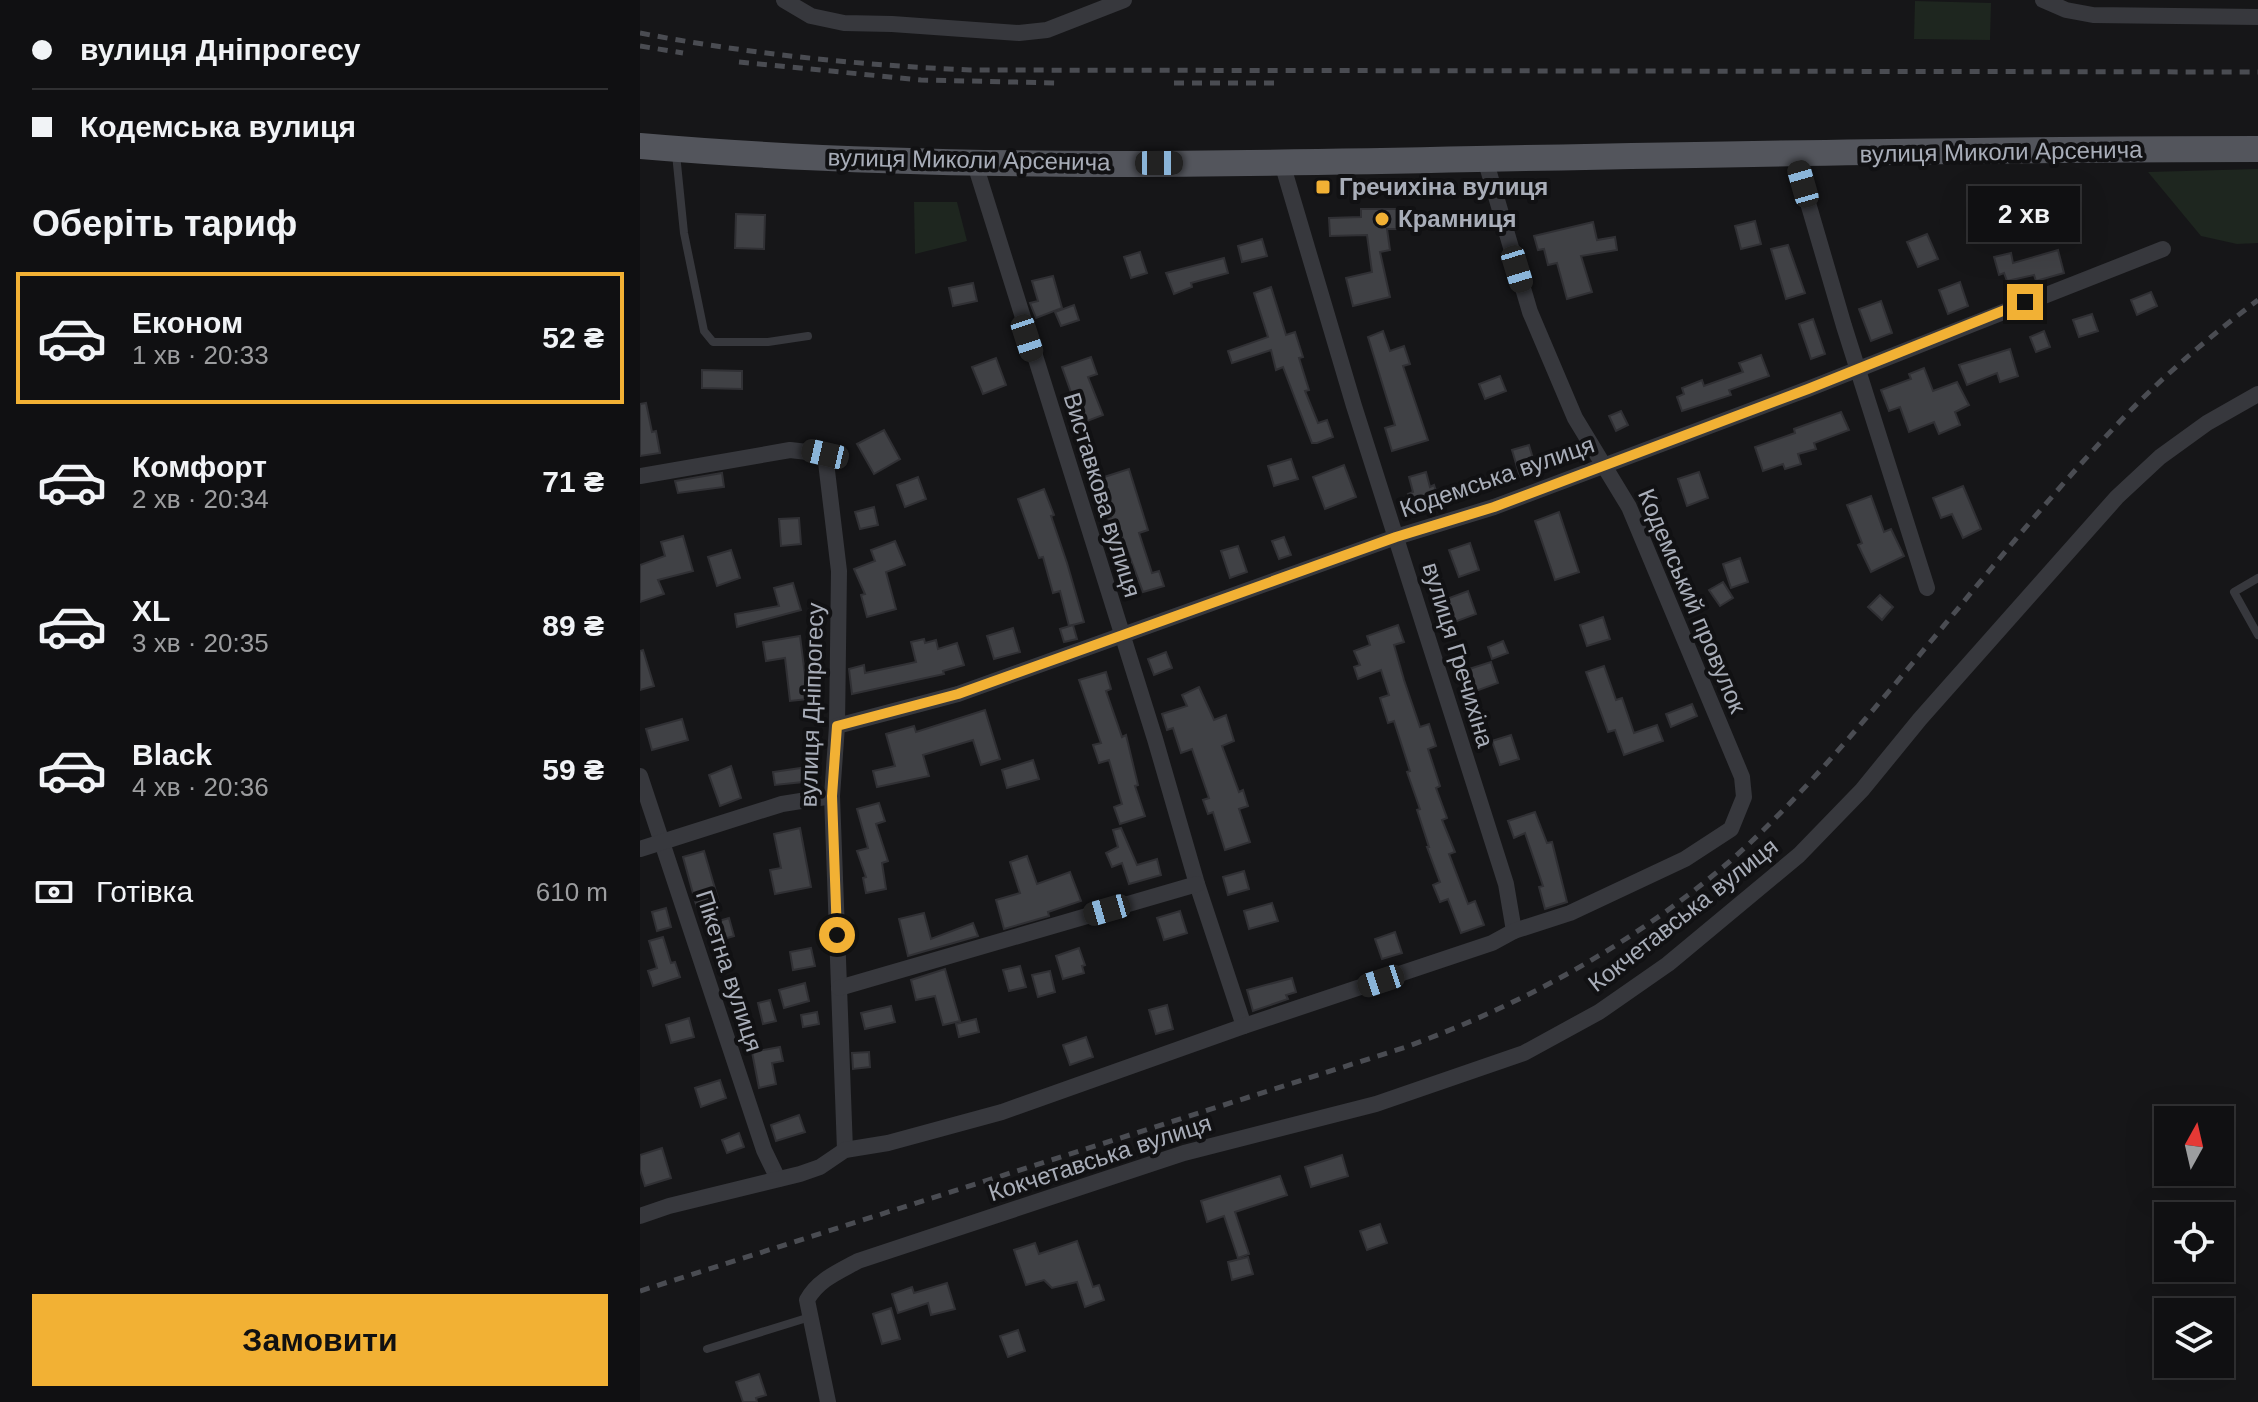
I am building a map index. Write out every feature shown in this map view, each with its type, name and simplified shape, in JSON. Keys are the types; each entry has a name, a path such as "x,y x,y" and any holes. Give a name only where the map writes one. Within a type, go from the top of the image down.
{"main road":[{"name":"вулиця Миколи Арсенича","path":"640,146 732,154 974,161 1282,163 2258,149"}],"street":[{"path":"789,1 811,16 844,23 1019,33 1047,30 1124,0"},
{"path":"2043,0 2066,10 2093,15 2258,17"},
{"path":"1794,155 1927,588"},
{"name":"Кодемський провулок","path":"1485,159 1530,312 1575,418 1629,507 1742,777 1744,797 1731,829 1685,859 1570,913 1514,931"},
{"name":"Виставкова вулиця","path":"974,161 1197,884 1244,1026"},
{"name":"вулиця Гречихіна","path":"1282,163 1317,285 1506,884 1514,931"},
{"name":"Кодемська вулиця","path":"837,726 958,694 1396,537 1494,507 2163,249"},
{"name":"Кокчетавська вулиця","path":"809,1309 814,1288 858,1261 1184,1153 1376,1104 1524,1053 1599,1012 1668,964 1799,855 1862,790 1930,708 2117,497 2160,457 2207,423 2258,394"},
{"name":"вулиця Дніпрогесу","path":"640,476 790,450 825,454 839,571 837,726 832,796 845,1150"},
{"name":"Пікетна вулиця","path":"640,776 759,1136 778,1179"},
{"path":"640,849 782,804 832,796"},
{"path":"839,988 1197,884"},
{"path":"640,1216 820,1167 845,1150 888,1143 1002,1112 1244,1026 1459,955 1514,931"},
{"path":"809,1309 828,1402"}],"lane":[{"path":"676,149 684,233 704,331 713,342 768,342 808,336"},
{"path":"2258,578 2234,592 2258,635"},
{"path":"707,1349 809,1309"}],"shaded area":[{"path":"1915,1 1991,3 1990,40 1914,39"},
{"path":"2258,169 2258,243 2237,244 2201,236 2148,172"},
{"path":"914,202 957,202 967,241 915,254"}],"building":[{"path":"1361,209 1403,209 1403,229 1387,229 1390,250 1380,252 1390,297 1353,306 1346,278 1372,272 1367,235 1330,236 1329,218 1361,217"},
{"path":"736,214 765,215 764,249 735,248"},
{"path":"1755,221 1761,244 1741,249 1735,226"},
{"path":"1593,222 1597,240 1615,237 1617,250 1581,256 1592,292 1567,299 1557,263 1548,265 1544,249 1538,250 1534,236"},
{"path":"1927,234 1938,259 1918,267 1907,242"},
{"path":"1262,239 1267,256 1242,262 1238,246"},
{"path":"1788,245 1805,293 1786,299 1771,249"},
{"path":"2058,250 2064,273 2036,281 2034,275 2007,281 2004,273 1999,275 1994,257 2011,253 2013,263"},
{"path":"1140,252 1147,273 1131,278 1124,257"},
{"path":"1224,258 1228,273 1191,283 1192,287 1174,294 1166,273"},
{"path":"1053,276 1062,308 1036,318 1030,303 1038,301 1032,281"},
{"path":"1960,282 1968,306 1948,314 1939,290"},
{"path":"973,283 977,301 953,306 949,288"},
{"path":"1271,287 1286,335 1295,332 1309,390 1305,391 1318,423 1327,420 1333,437 1317,443 1312,443 1283,367 1276,370 1271,350 1232,363 1228,351 1268,337 1254,293"},
{"path":"2151,292 2157,306 2137,315 2131,300"},
{"path":"1881,301 1892,333 1871,341 1859,309"},
{"path":"1074,305 1079,320 1061,326 1055,312"},
{"path":"2092,314 2098,331 2079,337 2073,320"},
{"path":"1813,319 1825,354 1811,359 1799,324"},
{"path":"1383,331 1390,351 1404,346 1410,364 1403,366 1428,440 1392,451 1385,428 1395,425 1368,337"},
{"path":"2044,331 2050,347 2036,352 2030,337"},
{"path":"2010,349 2018,376 2000,382 1997,373 1967,385 1959,365"},
{"path":"1761,355 1769,376 1729,390 1731,395 1682,411 1677,397 1684,394 1682,388 1702,380 1704,386 1743,372 1739,363"},
{"path":"1091,357 1097,374 1088,377 1103,415 1082,423 1062,367"},
{"path":"996,358 1006,385 983,394 972,367"},
{"path":"1924,368 1933,391 1957,382 1969,405 1955,412 1960,425 1939,434 1934,422 1909,432 1900,407 1889,411 1881,390 1911,379 1909,374"},
{"path":"702,370 742,371 742,389 702,388"},
{"path":"1500,376 1506,391 1485,399 1479,384"},
{"path":"646,403 660,453 640,456 640,404"},
{"path":"1621,411 1628,425 1616,431 1609,416"},
{"path":"1841,412 1849,430 1814,443 1816,449 1798,454 1801,464 1785,469 1783,464 1763,471 1755,447"},
{"path":"884,430 900,459 874,474 857,444"},
{"path":"1529,445 1537,472 1520,477 1512,450"},
{"path":"1291,459 1298,479 1274,486 1268,466"},
{"path":"1344,465 1356,497 1325,509 1313,477"},
{"path":"1129,469 1148,530 1139,533 1152,573 1159,571 1164,586 1143,592 1119,528 1112,530 1108,518 1111,517 1098,479"},
{"path":"1426,472 1430,487 1434,485 1439,500 1413,509 1408,494 1413,492 1409,477"},
{"path":"1699,472 1708,498 1687,506 1678,479"},
{"path":"722,473 724,487 678,493 675,481"},
{"path":"918,477 926,499 905,507 897,485"},
{"path":"1963,486 1981,529 1963,538 1952,514 1941,518 1933,498"},
{"path":"1044,489 1084,622 1069,626 1060,591 1053,593 1043,557 1039,558 1018,499"},
{"path":"1871,496 1884,532 1891,529 1904,556 1871,572 1858,545 1862,543 1847,505"},
{"path":"874,507 878,525 860,529 855,512"},
{"path":"1559,512 1579,572 1555,580 1535,521"},
{"path":"799,518 801,544 781,546 779,519"},
{"path":"683,536 693,571 658,580 664,594 640,602 640,565 665,556 661,542"},
{"path":"1284,537 1291,555 1279,559 1272,541"},
{"path":"895,541 905,565 886,572 896,609 867,617 861,595 865,594 854,569 875,561 871,550"},
{"path":"1470,543 1479,570 1459,577 1449,550"},
{"path":"1238,546 1247,572 1230,578 1221,551"},
{"path":"731,550 740,578 717,586 708,557"},
{"path":"1740,558 1748,582 1731,588 1723,564"},
{"path":"1723,582 1733,598 1720,606 1709,590"},
{"path":"793,583 801,610 737,627 735,614 779,606 774,588"},
{"path":"1468,591 1476,614 1449,624 1441,601"},
{"path":"1880,595 1893,607 1882,620 1868,607"},
{"path":"1603,617 1610,639 1587,646 1580,625"},
{"path":"1073,625 1077,639 1064,642 1060,629"},
{"path":"1398,625 1404,642 1394,645 1404,680 1420,727 1429,724 1436,746 1428,749 1440,786 1436,788 1447,818 1442,820 1455,852 1449,854 1468,904 1475,901 1484,925 1461,933 1448,899 1440,902 1433,885 1440,882 1417,810 1420,809 1407,772 1410,771 1394,721 1388,723 1380,698 1389,695 1381,670 1358,679 1354,667 1360,665 1354,651 1370,645 1367,636"},
{"path":"1013,628 1020,652 994,659 987,636"},
{"path":"800,636 808,699 790,701 785,658 766,661 763,642"},
{"path":"924,639 925,643 936,640 938,649 957,643 964,665 943,671 944,674 852,694 849,669 864,665 865,673 916,662 911,642"},
{"path":"1503,641 1508,653 1492,659 1488,647"},
{"path":"643,650 654,686 640,690 640,651"},
{"path":"1166,652 1172,668 1154,675 1148,659"},
{"path":"1491,662 1498,683 1473,692 1466,670"},
{"path":"1604,666 1616,700 1622,698 1634,733 1657,725 1663,741 1624,755 1615,730 1608,732 1586,672"},
{"path":"1106,672 1111,689 1106,691 1122,737 1126,735 1138,785 1135,786 1145,816 1120,824 1114,807 1122,804 1109,760 1099,763 1093,745 1101,743 1079,680"},
{"path":"1199,687 1214,720 1226,715 1234,741 1222,746 1239,792 1243,790 1248,806 1239,809 1250,842 1225,850 1213,812 1208,814 1203,800 1209,798 1192,749 1181,753 1173,728 1167,730 1162,714 1187,706 1182,695"},
{"path":"1692,704 1697,716 1671,727 1666,714"},
{"path":"985,710 1000,759 981,765 973,740 923,755 929,776 877,787 873,771 895,766 886,734 914,726 916,732"},
{"path":"682,719 688,740 652,750 646,729"},
{"path":"1511,735 1519,759 1500,765 1492,741"},
{"path":"1033,760 1039,779 1007,788 1002,770"},
{"path":"731,766 741,798 720,806 709,775"},
{"path":"801,768 803,782 775,785 773,772"},
{"path":"879,803 885,821 876,824 888,861 882,863 886,889 866,893 863,878 866,877 857,851 868,848 857,809"},
{"path":"1535,812 1547,843 1552,842 1567,902 1545,909 1539,887 1543,886 1525,833 1514,838 1508,821"},
{"path":"800,828 811,887 775,894 770,870 781,868 774,834"},
{"path":"1121,828 1137,865 1157,859 1161,875 1129,884 1122,863 1112,867 1106,853 1118,847 1113,830"},
{"path":"704,851 719,902 697,908 683,857"},
{"path":"1027,856 1037,884 1070,872 1081,901 1048,912 1049,916 1004,929 996,900 1020,893 1010,862"},
{"path":"1244,871 1249,889 1228,895 1223,877"},
{"path":"1272,903 1278,921 1249,929 1244,911"},
{"path":"666,908 671,927 657,931 652,912"},
{"path":"1180,911 1187,933 1164,940 1157,918"},
{"path":"924,913 931,939 973,923 978,936 908,956 899,919"},
{"path":"729,918 734,936 717,941 712,923"},
{"path":"1395,932 1402,953 1382,959 1375,939"},
{"path":"663,937 671,963 675,962 680,977 653,986 648,971 657,968 649,941"},
{"path":"811,948 815,966 793,970 790,952"},
{"path":"1079,948 1085,965 1082,966 1084,973 1063,979 1056,956"},
{"path":"1020,966 1026,987 1009,991 1003,970"},
{"path":"945,969 960,1021 943,1025 935,996 916,1000 911,980"},
{"path":"1050,971 1055,992 1038,997 1032,975"},
{"path":"1292,978 1296,992 1286,995 1288,999 1253,1011 1247,990"},
{"path":"805,983 809,1001 784,1008 779,990"},
{"path":"770,1000 776,1021 763,1024 758,1003"},
{"path":"1167,1005 1173,1029 1156,1034 1149,1010"},
{"path":"891,1006 895,1022 865,1029 861,1013"},
{"path":"817,1012 819,1024 803,1027 801,1015"},
{"path":"689,1018 694,1037 671,1043 666,1025"},
{"path":"976,1019 979,1032 959,1037 956,1024"},
{"path":"1086,1037 1093,1057 1070,1065 1063,1045"},
{"path":"780,1047 783,1061 772,1063 776,1084 759,1088 752,1052"},
{"path":"869,1052 870,1067 853,1069 852,1053"},
{"path":"720,1080 726,1098 701,1107 695,1088"},
{"path":"799,1115 805,1132 776,1141 771,1125"},
{"path":"739,1133 744,1147 727,1153 722,1140"},
{"path":"662,1148 671,1178 645,1186 640,1155"},
{"path":"1342,1155 1348,1176 1311,1187 1305,1167"},
{"path":"1280,1176 1287,1195 1235,1212 1249,1254 1238,1258 1224,1216 1207,1222 1201,1201"},
{"path":"1380,1224 1387,1243 1367,1250 1360,1231"},
{"path":"1077,1241 1093,1287 1099,1285 1104,1300 1085,1307 1077,1282 1052,1288 1044,1280 1026,1285 1014,1250 1035,1243 1039,1254"},
{"path":"1248,1257 1253,1274 1232,1280 1228,1262"},
{"path":"947,1283 955,1309 931,1315 928,1303 898,1313 892,1294 912,1287 914,1293"},
{"path":"891,1308 900,1339 882,1344 873,1314"},
{"path":"1018,1330 1025,1351 1008,1357 1000,1336"},
{"path":"759,1374 766,1395 756,1398 757,1402 743,1402 736,1382"}],"railway":[{"path":"640,33 804,58 970,70 2258,72"},
{"path":"640,46 683,53"},
{"path":"739,62 921,80 1058,83"},
{"path":"1174,83 1282,83"},
{"path":"640,1291 1406,1047 1535,991 1616,945 1692,892 1772,822 1852,735 2099,444 2176,367 2258,300"}],"place":[{"name":"Гречихіна вулиця","path":"1323,187"},
{"name":"Крамниця","path":"1382,219"}],"route":[{"path":"837,935 832,796 837,726 958,694 1396,537 1494,507 1808,389 2025,302"}]}
